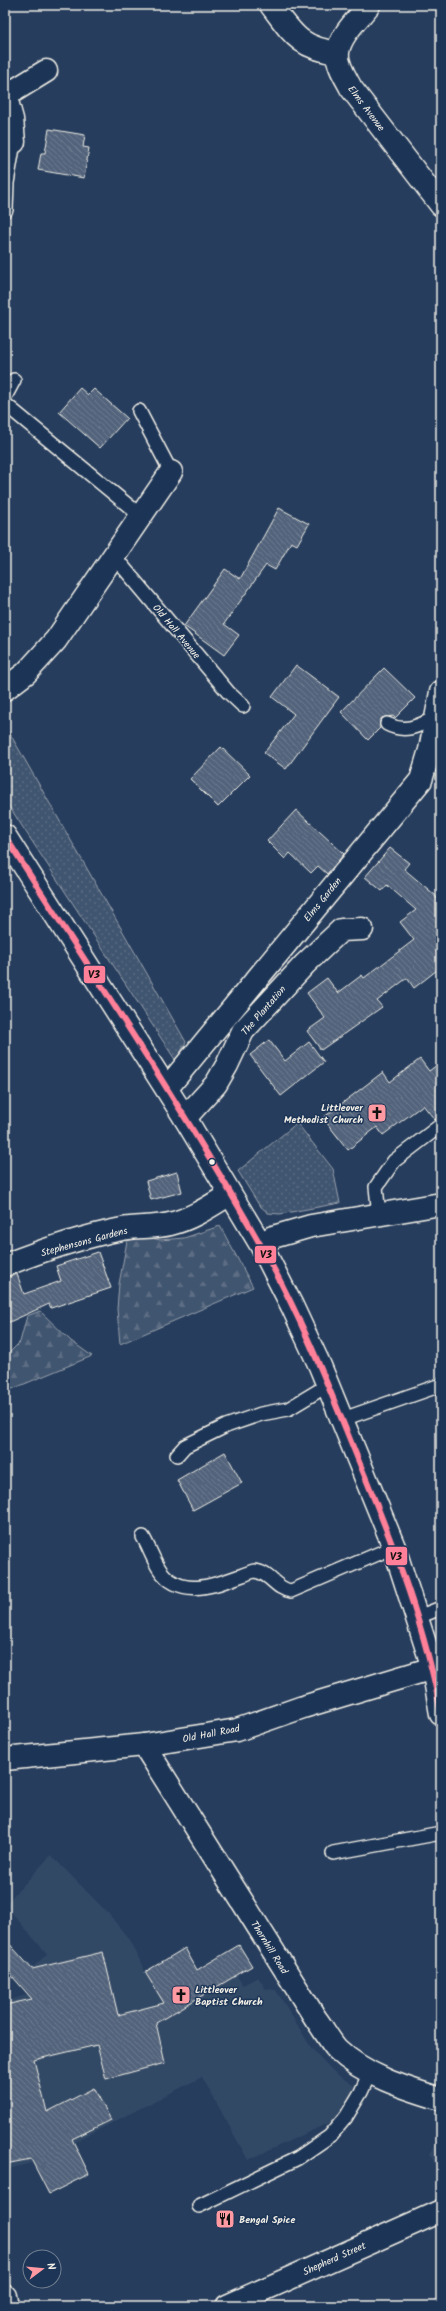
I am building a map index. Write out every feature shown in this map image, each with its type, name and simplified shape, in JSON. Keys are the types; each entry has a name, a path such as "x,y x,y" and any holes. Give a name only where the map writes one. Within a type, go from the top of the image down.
{"street":[{"path":"270,5 294,35 307,46 320,51 338,52 344,36 369,5"},
{"name":"Elms Avenue","path":"338,52 341,68 351,88 441,204"},
{"path":"14,142 6,94 46,71"},
{"path":"5,689 41,658 171,472"},
{"name":"Elms Garden","path":"166,1088 420,780 428,756 441,692"},
{"path":"5,836 185,1118 261,1245 295,1313 343,1420 394,1547 418,1617 433,1668 441,1714"},
{"name":"The Plantation","path":"185,1118 216,1084 243,1031 265,1005 341,930 362,929"},
{"name":"Stephensons Gardens","path":"5,1265 55,1246 109,1232 171,1224 198,1213 230,1194"},
{"path":"261,1245 273,1237 311,1226 441,1204"},
{"name":"Old Hall Road","path":"5,1759 144,1745 236,1730 303,1707 433,1668"},
{"name":"Thornhill Road","path":"144,1745 316,2019 337,2048 370,2072 410,2090 441,2100"},
{"name":"Shepherd Street","path":"227,2306 441,2211"},
{"path":"5,2296 7,2306"}],"lane":[{"path":"6,210 6,182 14,142"},
{"path":"5,397 14,380"},
{"path":"5,404 141,516"},
{"path":"139,411 171,472"},
{"name":"Old Hall Avenue","path":"114,555 228,692 243,706"},
{"path":"388,724 396,729 406,730 437,717"},
{"path":"379,1214 376,1187 394,1161 441,1125"},
{"path":"177,1454 185,1446 226,1426 261,1414 288,1409 328,1385"},
{"path":"343,1420 441,1385"},
{"path":"143,1537 160,1570 167,1578 179,1586 190,1588 212,1586 254,1571 260,1571 280,1588 291,1592 394,1547"},
{"path":"418,1617 441,1608"},
{"path":"333,1853 441,1833"},
{"path":"199,2206 298,2158 330,2136 358,2098 370,2072"}],"shaded area":[{"path":"51,1855 108,1913 132,1943 145,1972 171,2014 236,1975 243,1985 258,1977 266,1989 276,1990 312,2049 335,2073 356,2087 337,2119 248,2160 202,2077 35,2162 5,2170 5,2002 43,1989 29,1971 47,1954 5,1905"},
{"path":"441,2135 441,2178 430,2154"}],"green space":[{"path":"5,725 186,1042 176,1061 5,800"},
{"path":"297,1123 333,1169 340,1203 280,1214 268,1213 259,1205 238,1171"},
{"path":"220,1226 253,1287 120,1344 117,1309 119,1284 127,1241 143,1236 160,1240 184,1238"},
{"path":"40,1311 71,1341 92,1356 5,1392 5,1357 20,1342 27,1316"}],"building":[{"path":"49,129 85,135 83,147 89,148 84,178 38,170 41,153 45,153"},
{"path":"80,388 88,395 94,389 127,418 100,448 59,412"},
{"path":"279,508 309,524 297,545 291,542 275,570 266,565 224,624 239,635 224,655 184,626 225,569 240,579"},
{"path":"296,665 339,697 286,769 264,753 294,714 272,697"},
{"path":"384,668 415,698 395,718 393,716 382,718 380,721 380,728 368,740 341,712"},
{"path":"221,747 250,775 218,807 190,779"},
{"path":"296,810 344,854 327,874 318,866 311,873 290,853 285,859 267,841"},
{"path":"390,848 409,863 404,869 435,895 441,906 441,967 414,988 407,978 377,1001 382,1007 321,1050 307,1031 325,1018 307,993 327,978 338,993 362,975 364,978 414,940 400,922 416,910 387,885 382,891 365,877"},
{"path":"269,1040 285,1061 309,1042 324,1062 281,1096 250,1055"},
{"path":"420,1059 429,1071 441,1062 441,1117 435,1120 423,1105 383,1135 377,1127 348,1150 323,1118 383,1072 390,1082"},
{"path":"177,1172 182,1192 151,1200 146,1181"},
{"path":"98,1252 111,1288 51,1308 49,1304 5,1324 5,1277 17,1274 24,1294 61,1281 56,1266"},
{"path":"225,1452 242,1483 193,1510 177,1480"},
{"path":"5,1939 32,1969 103,1952 118,2015 164,2003 145,1972 185,1948 197,1970 239,1945 252,1966 156,2023 165,2063 106,2079 97,2045 34,2060 47,2112 94,2088 111,2120 72,2139 89,2174 49,2194 31,2159 5,2164 5,2005 32,1999 5,1968"}],"transit line":[{"name":"V3","path":"5,836 199,1140 260,1244 289,1298 327,1383 398,1559 427,1651 441,1714"}],"place":[{"name":"Littleover Methodist Church","path":"377,1113"},
{"name":"Littleover Baptist Church","path":"181,1995"},
{"name":"Bengal Spice","path":"225,2219"}]}
